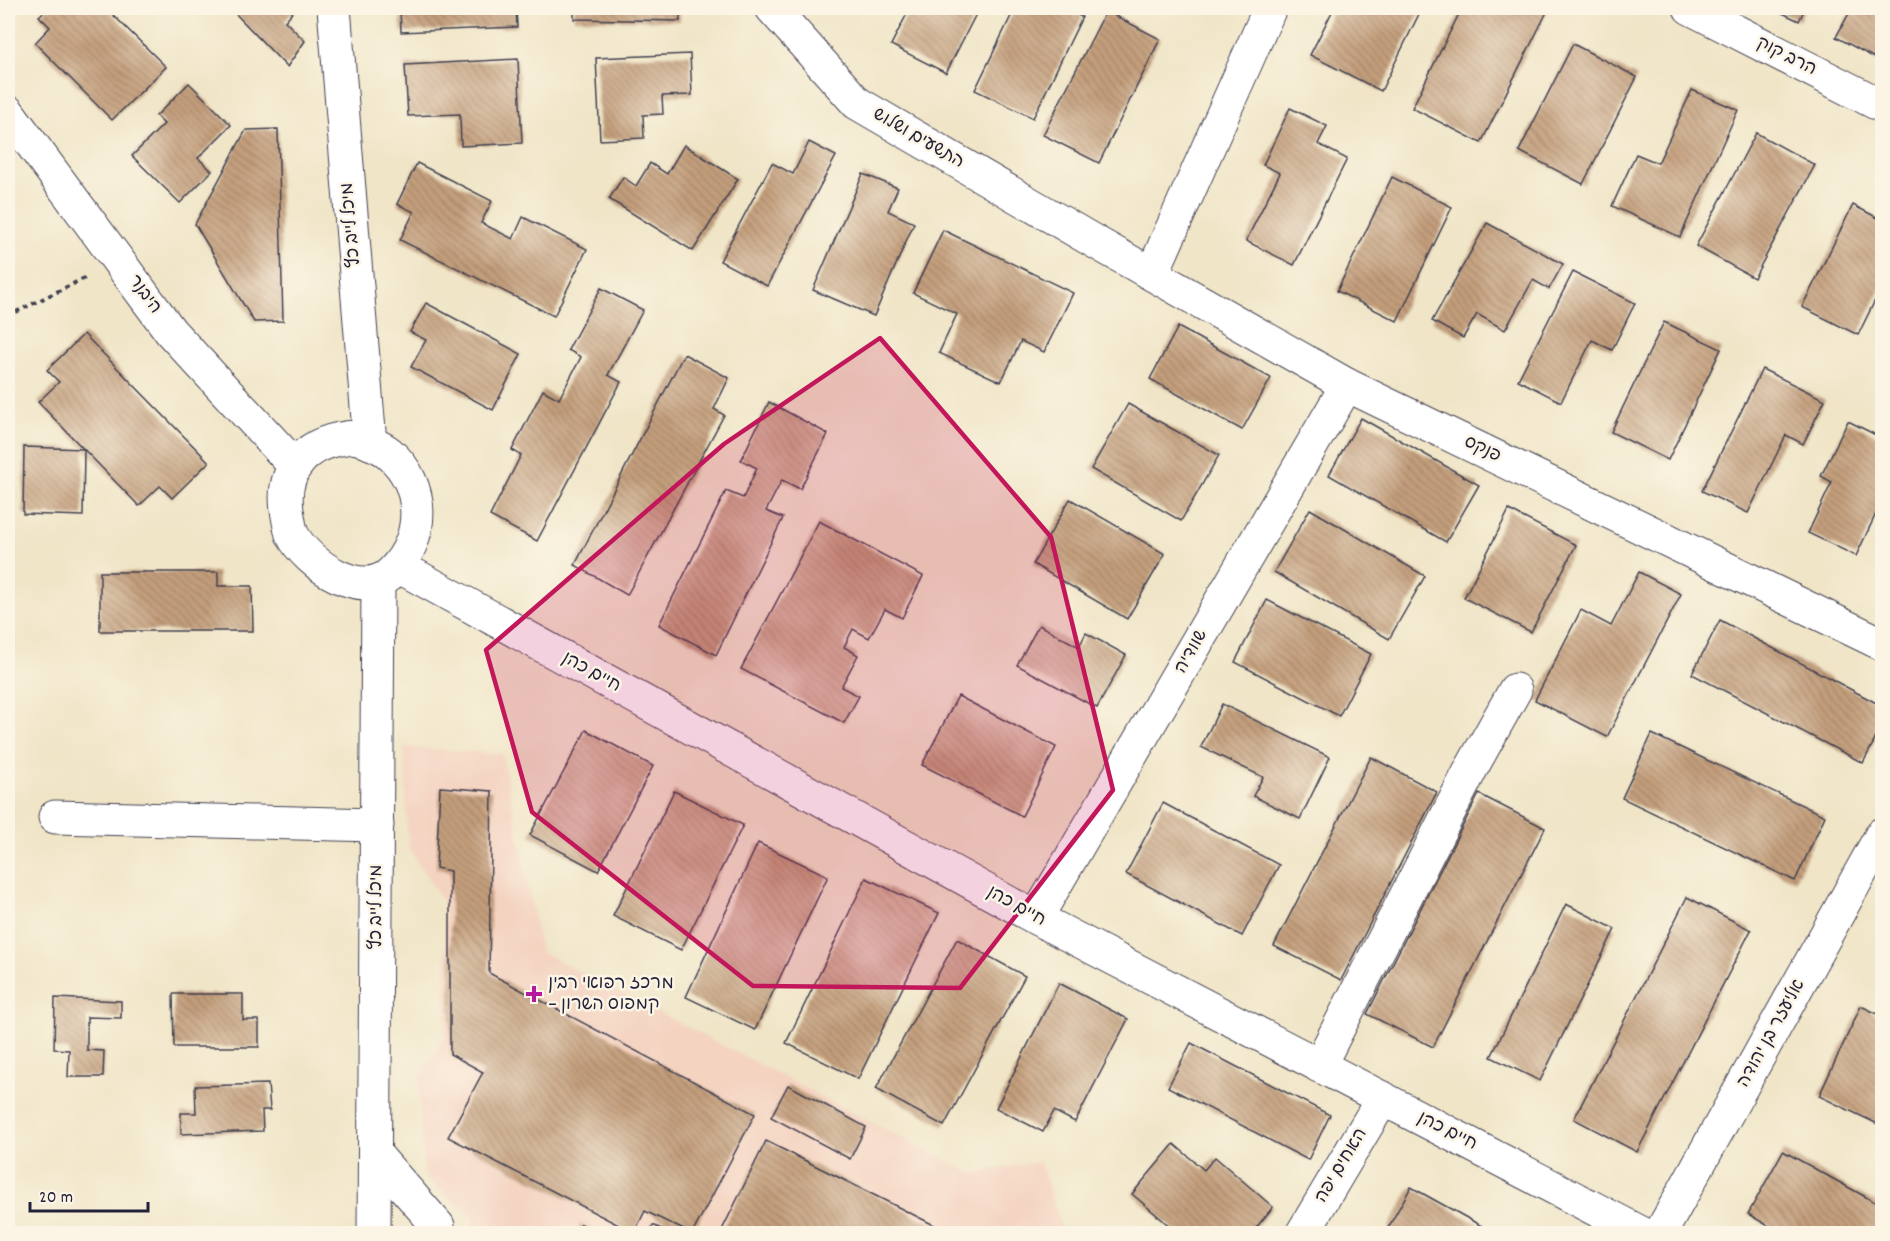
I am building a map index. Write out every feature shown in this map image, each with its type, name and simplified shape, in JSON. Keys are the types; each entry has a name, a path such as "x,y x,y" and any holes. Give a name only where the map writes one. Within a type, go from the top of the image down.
{"street":[{"name":"מיכל לייב כץ","path":"334,8 370,443"},
{"name":"התשעים ושלוש","path":"772,8 856,104 1090,239"},
{"path":"1152,274 1270,8"},
{"name":"הרב קוק","path":"1690,8 1882,106"},
{"name":"היבנר","path":"8,112 171,332 295,466"},
{"name":"פנקס","path":"1090,239 1347,386 1882,644"},
{"name":"שוודיה","path":"1036,918 1347,386"},
{"path":"357,437 370,443 389,453 411,482 418,517 410,552 388,573 362,583 313,561 292,533 285,499 295,466 314,447 335,438 357,437"},
{"name":"מיכל לייב כץ","path":"374,1233 377,825 388,573"},
{"name":"חיים כהן","path":"388,573 1036,918 1643,1233"},
{"path":"1319,1066 1472,767 1515,690"},
{"path":"55,817 377,825"},
{"name":"אליעזר בן יהודה","path":"1660,1233 1879,848"},
{"name":"האחים יפה","path":"1302,1233 1383,1098"},
{"path":"375,1154 438,1226 438,1233"}],"path":[{"path":"8,316 118,261"}],"highlighted area":[{"path":"880,338 1051,537 1113,790 960,988 753,986 532,812 486,650 724,444"}],"shaded area":[{"name":"מרכז רפואי רבין – קמפוס השרון","path":"404,747 502,754 541,952 972,1174 1040,1161 1063,1233 473,1233 473,1218 424,1176 419,1081 445,1036 445,905 408,847"}],"building":[{"path":"48,8 106,8 166,67 112,120 35,43 50,27 39,16"},
{"path":"230,8 296,8 285,21 305,41 287,67"},
{"path":"400,8 516,8 517,27 401,32"},
{"path":"574,8 680,8 680,21 574,19"},
{"path":"910,8 979,8 946,73 891,45"},
{"path":"1015,8 1063,8 1082,17 1033,118 975,90"},
{"path":"1334,8 1422,8 1381,91 1310,55"},
{"path":"1462,8 1537,8 1547,12 1481,143 1412,108"},
{"path":"1772,8 1805,8 1799,21"},
{"path":"1852,8 1882,8 1882,62 1836,37"},
{"path":"1106,11 1160,39 1099,163 1043,135"},
{"path":"1573,44 1637,77 1583,184 1519,151"},
{"path":"690,54 692,95 662,96 663,114 643,115 644,138 600,140 596,58"},
{"path":"518,59 522,143 461,146 460,114 408,116 405,65"},
{"path":"189,83 231,125 198,158 212,171 180,203 132,156 164,124 156,116"},
{"path":"1692,90 1738,110 1680,237 1612,206 1636,154 1658,163"},
{"path":"1290,108 1327,126 1318,144 1347,159 1294,265 1246,241 1280,173 1263,165"},
{"path":"278,129 283,321 254,322 195,224 246,130"},
{"path":"1756,133 1815,165 1754,278 1696,246"},
{"path":"809,142 836,156 767,286 720,261 772,163 793,174"},
{"path":"684,145 738,179 693,251 609,199 623,177 636,186 650,163 667,174"},
{"path":"417,163 492,201 481,223 513,239 523,217 587,249 554,316 400,240 414,212 397,204"},
{"path":"863,174 898,188 888,211 914,223 874,316 813,290"},
{"path":"1392,177 1452,207 1397,321 1337,291"},
{"path":"1853,205 1882,220 1882,286 1858,335 1802,307"},
{"path":"1487,223 1563,264 1549,289 1533,280 1505,330 1477,314 1463,338 1432,321"},
{"path":"943,230 1073,293 1044,352 1021,341 1001,382 939,353 957,314 913,293"},
{"path":"1573,272 1635,303 1612,350 1592,340 1561,402 1518,380"},
{"path":"601,288 643,310 608,375 621,382 537,541 490,516 521,455 512,450 543,390 559,399 581,357 568,350"},
{"path":"426,303 521,354 493,410 411,367 426,340 410,332"},
{"path":"1664,322 1721,349 1668,460 1611,432"},
{"path":"1178,327 1271,378 1242,430 1150,379"},
{"path":"84,334 209,462 172,498 160,486 139,506 38,402 59,382 47,370"},
{"path":"684,354 729,378 714,409 724,415 627,595 575,565"},
{"path":"1762,369 1825,400 1803,444 1786,435 1748,513 1702,491"},
{"path":"769,402 828,434 800,489 782,480 766,511 783,518 716,655 659,625 726,491 743,498 757,468 741,460"},
{"path":"1128,404 1219,455 1181,521 1091,469"},
{"path":"1361,418 1479,485 1446,542 1329,475"},
{"path":"1848,421 1882,438 1882,501 1856,556 1808,533 1832,482 1821,476"},
{"path":"24,447 84,449 83,516 23,514"},
{"path":"1070,499 1165,554 1127,619 1033,564"},
{"path":"1310,509 1425,576 1389,639 1274,572"},
{"path":"1509,510 1576,545 1531,632 1464,598"},
{"path":"819,521 923,576 902,618 885,609 869,638 853,629 844,647 858,655 841,687 859,696 844,723 741,669"},
{"path":"100,572 218,572 218,586 252,586 253,631 100,631"},
{"path":"1639,572 1681,594 1607,737 1535,700 1581,610 1611,626"},
{"path":"1267,600 1371,654 1339,716 1235,662"},
{"path":"1720,620 1882,706 1882,726 1863,763 1692,674"},
{"path":"1039,625 1079,647 1086,633 1126,655 1097,708 1017,665"},
{"path":"958,696 1056,747 1022,816 922,765"},
{"path":"1222,704 1330,757 1300,819 1253,796 1263,777 1201,747"},
{"path":"586,730 653,766 598,871 530,835"},
{"path":"1652,734 1825,816 1795,881 1622,798"},
{"path":"1371,757 1437,792 1341,980 1274,946"},
{"path":"440,787 492,791 489,973 755,1114 692,1234 645,1211 634,1233 448,1137 483,1072 450,1054 450,871 436,868"},
{"path":"674,791 743,825 681,950 613,916"},
{"path":"1479,794 1545,828 1433,1047 1367,1014"},
{"path":"1163,803 1279,865 1242,936 1126,874"},
{"path":"758,843 828,876 755,1030 686,997"},
{"path":"866,878 939,913 858,1079 786,1043"},
{"path":"1687,897 1751,930 1637,1152 1574,1119"},
{"path":"1566,904 1615,929 1540,1081 1491,1057"},
{"path":"957,939 1025,976 944,1126 876,1089"},
{"path":"1059,983 1128,1019 1075,1122 1054,1111 1043,1132 996,1108"},
{"path":"173,994 243,994 243,1020 259,1020 259,1047 174,1047"},
{"path":"55,998 121,1001 121,1018 87,1017 87,1050 104,1051 103,1077 68,1077 69,1050 54,1049"},
{"path":"1861,1006 1882,1016 1882,1126 1819,1096"},
{"path":"1191,1043 1330,1115 1308,1160 1168,1087"},
{"path":"268,1084 270,1110 262,1110 263,1131 181,1134 181,1113 196,1113 195,1086"},
{"path":"788,1085 866,1127 850,1159 771,1117"},
{"path":"766,1141 952,1234 720,1234"},
{"path":"1174,1144 1204,1170 1215,1157 1273,1207 1251,1234 1179,1234 1132,1194"},
{"path":"1783,1151 1882,1206 1882,1234 1782,1234 1748,1214"},
{"path":"1411,1187 1496,1234 1399,1234 1388,1228"},
{"path":"581,1224 602,1234 576,1234"},
{"path":"653,1225 671,1234 649,1234"}],"place":[{"name":"מרכז רפואי רבין – קמפוס השרון","path":"534,994"}]}
